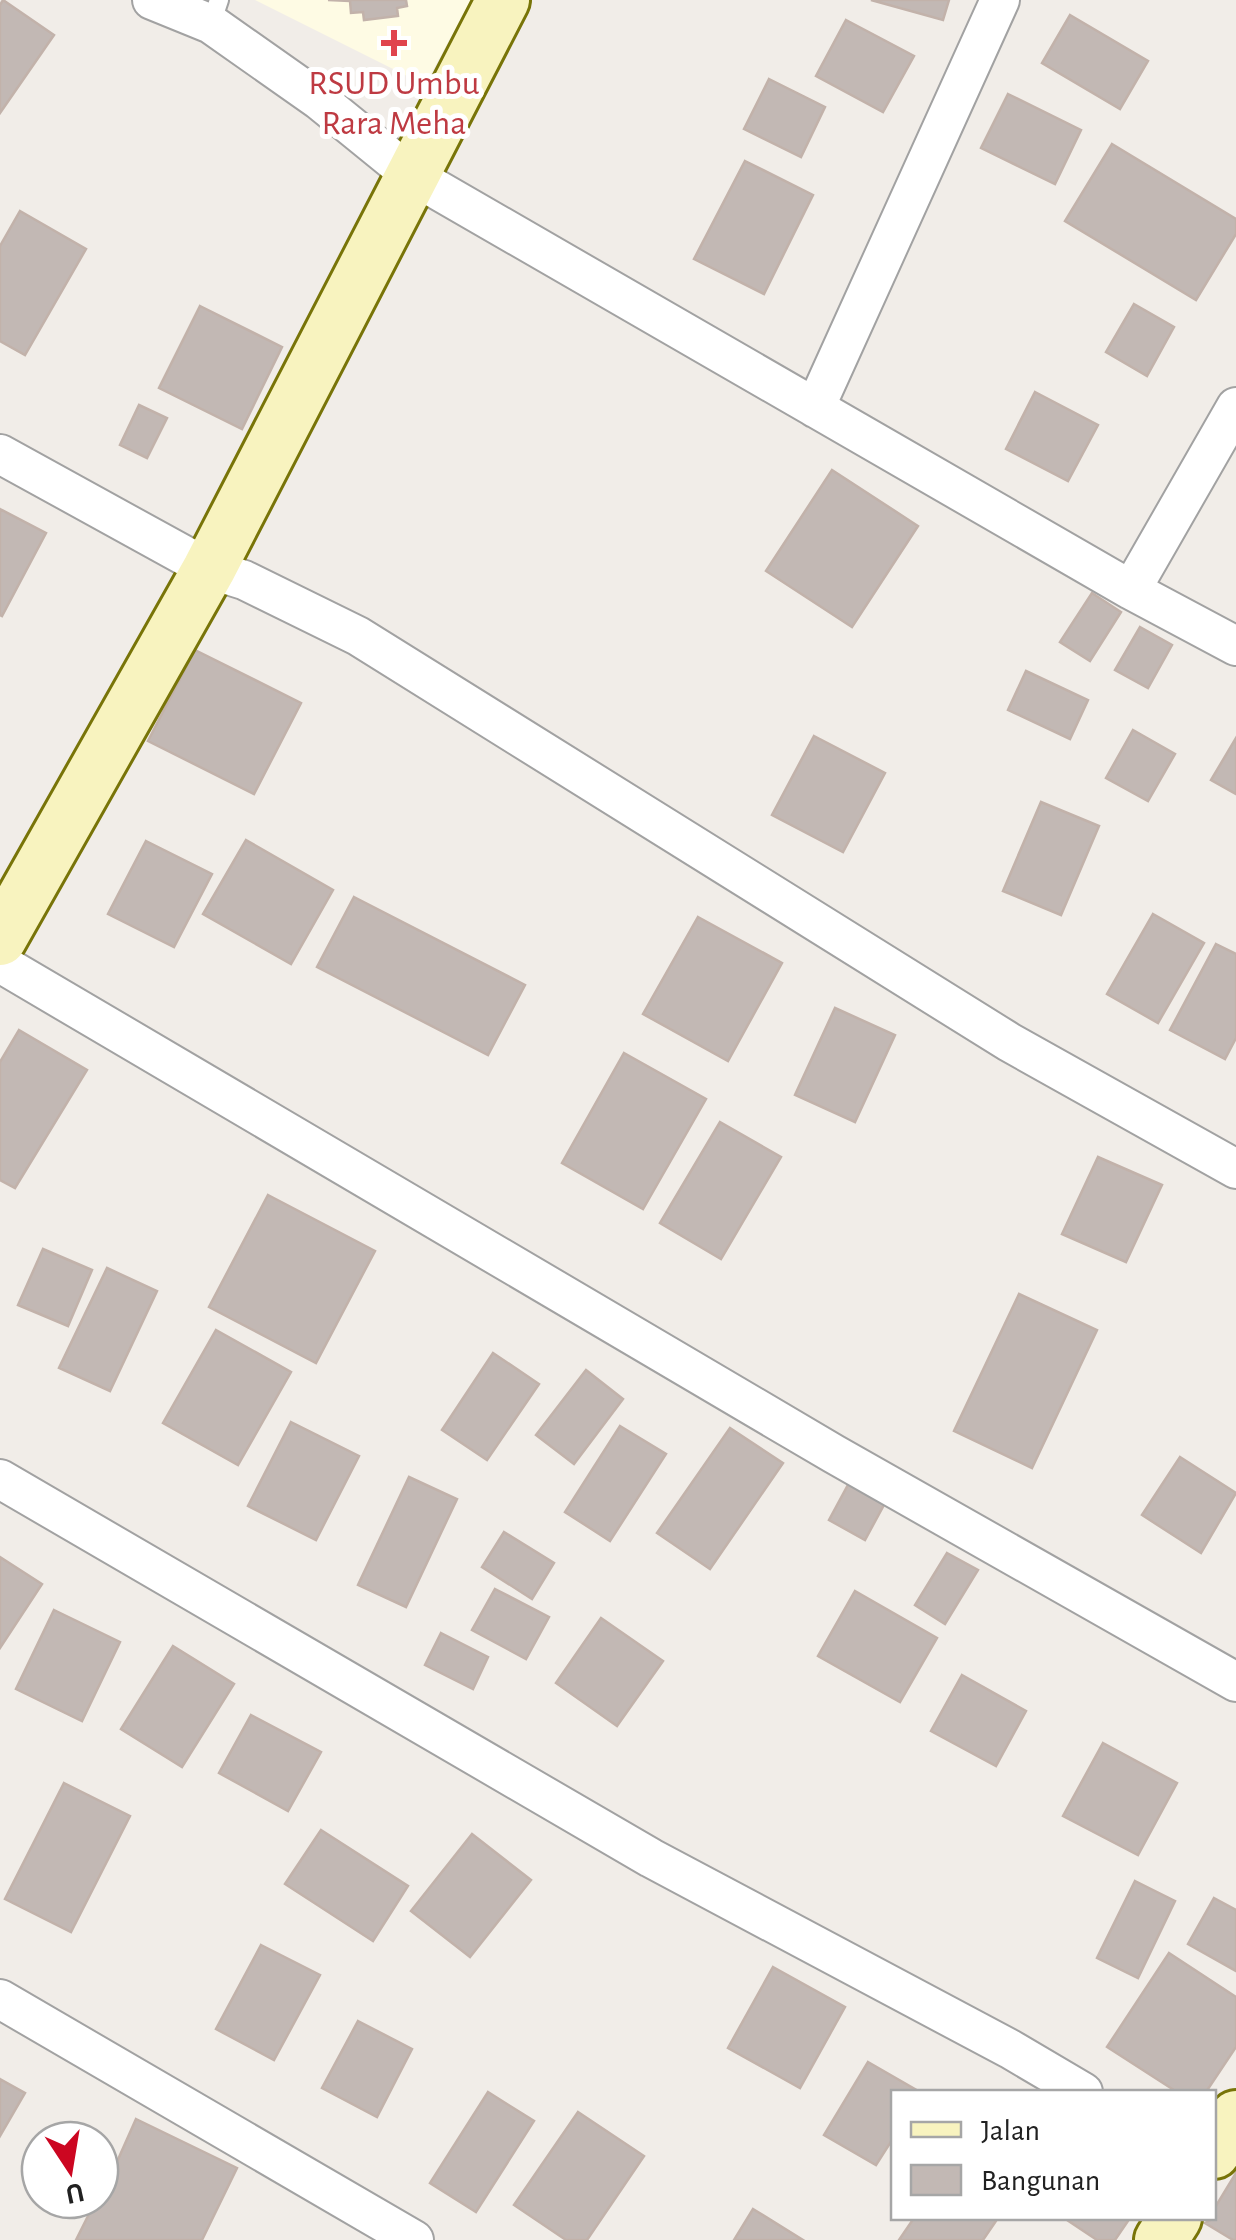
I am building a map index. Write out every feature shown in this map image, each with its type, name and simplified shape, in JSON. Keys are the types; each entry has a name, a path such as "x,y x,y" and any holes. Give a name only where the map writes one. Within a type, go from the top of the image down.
{"street":[{"path":"152,0 215,12 410,174 1236,646"},
{"path":"0,939 208,569 503,0"},
{"path":"815,408 1000,0"},
{"path":"1132,590 1236,407"},
{"path":"0,454 208,569 244,580 358,636 1010,1042 1236,1169"},
{"path":"0,963 834,1454 1236,1682"},
{"path":"0,1479 651,1858 1080,2090"},
{"path":"0,2000 414,2240"},
{"path":"1216,2149 1236,2117"}],"shaded area":[{"name":"RSUD Umbu Rara Meha","path":"255,0 471,0 425,85"}],"building":[{"path":"3,0 54,35 0,113 0,5"},
{"path":"328,0 406,0 407,6 397,8 398,16 364,20 363,12 351,13 350,1"},
{"path":"871,0 949,0 943,20"},
{"path":"1070,15 1148,61 1120,109 1042,63"},
{"path":"846,20 914,56 883,112 816,76"},
{"path":"769,79 825,107 801,157 744,129"},
{"path":"1008,94 1081,130 1055,184 981,148"},
{"path":"1112,144 1236,219 1236,234 1196,300 1065,221"},
{"path":"745,161 813,195 764,294 694,259"},
{"path":"20,211 86,249 25,355 0,341 0,246"},
{"path":"1134,304 1174,327 1147,376 1106,352"},
{"path":"200,306 282,347 242,429 159,388"},
{"path":"1035,392 1098,425 1068,481 1006,449"},
{"path":"139,405 167,418 147,458 120,445"},
{"path":"832,470 918,526 852,627 766,571"},
{"path":"0,509 46,533 2,616 0,615"},
{"path":"1092,593 1121,612 1090,661 1060,642"},
{"path":"1140,627 1172,645 1148,688 1115,670"},
{"path":"195,650 301,703 254,794 148,741"},
{"path":"1026,671 1088,700 1070,739 1008,710"},
{"path":"1133,730 1175,754 1148,801 1106,778"},
{"path":"814,736 885,773 843,852 772,815"},
{"path":"1236,738 1236,794 1211,780"},
{"path":"1041,802 1099,826 1061,915 1003,891"},
{"path":"246,840 333,890 291,964 203,914"},
{"path":"146,841 212,874 174,947 108,914"},
{"path":"354,897 525,985 488,1055 317,967"},
{"path":"1153,914 1204,943 1158,1023 1107,994"},
{"path":"698,917 782,963 728,1061 643,1014"},
{"path":"1216,944 1236,954 1236,1038 1225,1059 1170,1030"},
{"path":"835,1008 895,1035 855,1122 795,1095"},
{"path":"19,1030 87,1070 15,1188 0,1180 0,1062"},
{"path":"624,1053 706,1099 643,1209 562,1163"},
{"path":"720,1122 781,1157 721,1259 660,1223"},
{"path":"1098,1157 1162,1185 1126,1262 1062,1234"},
{"path":"268,1195 375,1251 316,1363 209,1307"},
{"path":"43,1249 92,1270 68,1326 18,1305"},
{"path":"107,1268 157,1291 110,1391 59,1368"},
{"path":"1019,1294 1097,1330 1032,1468 954,1431"},
{"path":"216,1330 291,1372 238,1465 163,1423"},
{"path":"493,1353 539,1384 487,1460 442,1430"},
{"path":"586,1370 623,1399 574,1464 536,1435"},
{"path":"291,1422 359,1456 316,1540 248,1506"},
{"path":"620,1426 666,1454 610,1541 565,1512"},
{"path":"730,1428 783,1463 710,1569 657,1533"},
{"path":"1180,1457 1236,1493 1201,1553 1142,1515"},
{"path":"409,1477 457,1499 406,1607 358,1585"},
{"path":"849,1483 885,1503 865,1540 829,1520"},
{"path":"504,1532 554,1563 532,1599 482,1567"},
{"path":"947,1553 978,1570 945,1624 915,1605"},
{"path":"0,1557 42,1584 0,1648"},
{"path":"495,1589 549,1617 526,1659 472,1630"},
{"path":"855,1591 937,1638 900,1702 818,1656"},
{"path":"54,1610 120,1642 82,1721 16,1689"},
{"path":"601,1618 663,1661 617,1726 556,1683"},
{"path":"441,1633 488,1657 473,1689 425,1665"},
{"path":"173,1646 234,1684 182,1767 121,1729"},
{"path":"962,1675 1026,1711 996,1766 931,1731"},
{"path":"251,1715 321,1752 288,1811 219,1773"},
{"path":"1103,1743 1177,1783 1138,1855 1063,1816"},
{"path":"64,1783 130,1816 71,1932 5,1899"},
{"path":"321,1830 408,1886 373,1941 285,1884"},
{"path":"472,1834 531,1880 470,1957 411,1911"},
{"path":"1135,1881 1175,1901 1138,1978 1097,1958"},
{"path":"1214,1898 1236,1910 1236,1971 1188,1944"},
{"path":"261,1945 320,1975 274,2060 216,2029"},
{"path":"1169,1953 1236,1997 1236,2047 1207,2090 1174,2090 1107,2047"},
{"path":"773,1967 845,2007 800,2088 728,2048"},
{"path":"358,2021 412,2049 377,2117 322,2088"},
{"path":"868,2062 917,2090 891,2090 891,2142 876,2165 824,2135"},
{"path":"0,2079 25,2093 0,2136"},
{"path":"488,2092 534,2121 476,2212 430,2183"},
{"path":"578,2112 644,2156 587,2240 566,2240 514,2205"},
{"path":"136,2119 237,2168 202,2240 76,2240 86,2220 120,2220 120,2155"},
{"path":"1236,2173 1236,2240 1205,2223 1216,2220 1216,2206"},
{"path":"753,2209 803,2240 734,2240"},
{"path":"913,2220 997,2220 983,2240 899,2240"},
{"path":"1067,2220 1129,2220 1115,2240 1097,2240"}],"place":[{"name":"RSUD Umbu Rara Meha","path":"394,43"}]}
